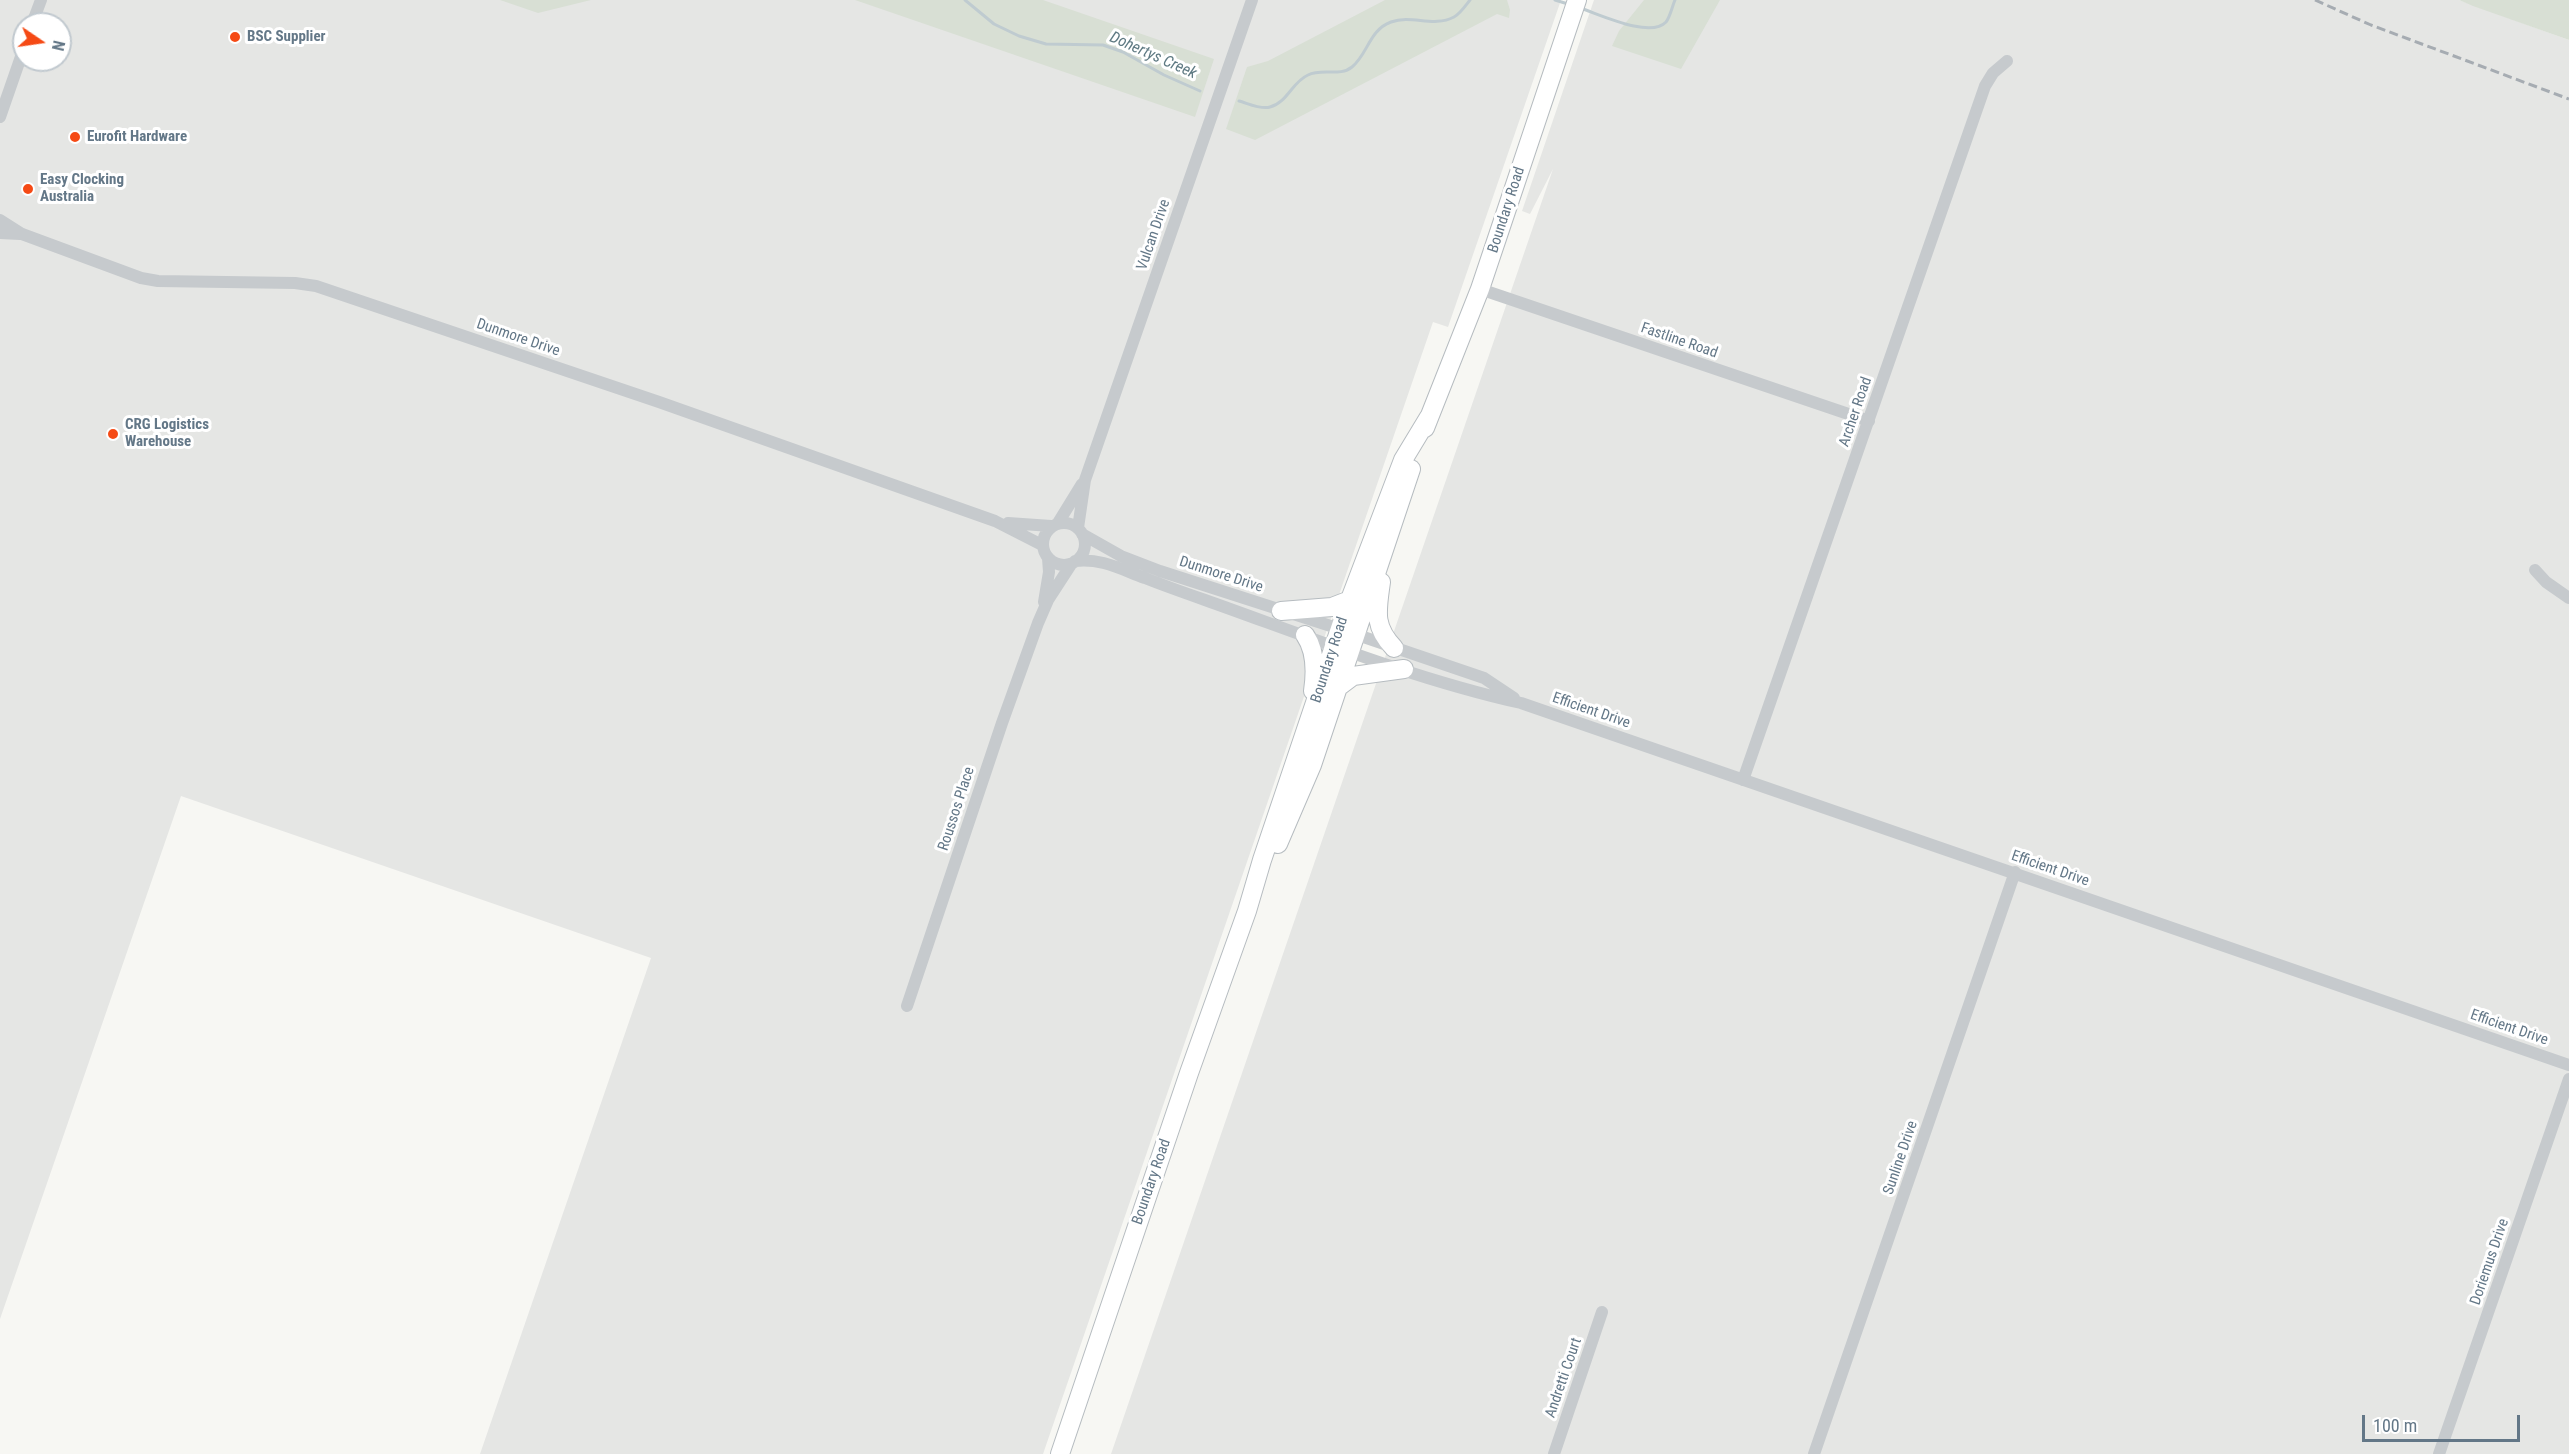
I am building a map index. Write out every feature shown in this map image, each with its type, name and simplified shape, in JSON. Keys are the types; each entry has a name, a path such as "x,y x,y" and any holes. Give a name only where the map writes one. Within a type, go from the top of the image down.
{"main road":[{"name":"Boundary Road","path":"1060,1454 1189,1073 1247,911 1309,723 1386,544 1429,417 1480,289 1576,0"},
{"name":"Boundary Road","path":"1247,911 1312,765 1337,688 1350,600 1402,460 1429,417"},
{"path":"1386,544 1378,621 1380,632 1394,648"},
{"path":"1281,611 1332,607 1350,600"},
{"path":"1305,635 1311,644 1315,677 1309,723"},
{"path":"1337,688 1353,675 1404,669"}],"street":[{"name":"Vulcan Drive","path":"1080,531 1085,480 1252,0"},
{"name":"Archer Road","path":"1743,780 1985,86 1993,73 2007,61"},
{"path":"0,117 16,72"},
{"name":"Dunmore Drive","path":"0,220 22,234 141,278 158,281 296,283 316,286 659,402 995,521 1042,545"},
{"name":"Dunmore Drive","path":"0,233 22,234"},
{"name":"Fastline Road","path":"1480,289 1869,421"},
{"name":"Vulcan Drive","path":"1055,525 1085,480"},
{"name":"Dunmore Drive","path":"995,521 1055,525"},
{"path":"1065,522 1080,531 1084,540 1083,552 1073,562 1059,565 1048,558 1042,545 1043,538 1055,525 1065,522"},
{"name":"Dunmore Drive","path":"1080,531 1121,556 1281,611 1345,640"},
{"name":"Roussos Place","path":"907,1006 1038,623 1047,592 1048,558"},
{"name":"Dunmore Drive","path":"1073,562 1092,559 1105,562 1143,578 1305,635 1345,640"},
{"name":"Roussos Place","path":"1038,623 1048,600 1073,562"},
{"path":"2535,570 2546,582 2569,598"},
{"name":"Efficient Drive","path":"1345,640 1394,648 1484,678 1521,703"},
{"name":"Efficient Drive","path":"1345,640 1404,669 1481,694 1521,703 2569,1065"},
{"name":"Sunline Drive","path":"1814,1454 2015,872"},
{"name":"Doriemus Drive","path":"2439,1454 2569,1079"},
{"name":"Andretti Court","path":"1554,1454 1602,1312"}],"shaded area":[{"path":"0,0 1561,0 1448,327 1433,322 1043,1454 480,1454 651,958 181,796 0,1319"},
{"path":"500,0 591,0 538,13"},
{"path":"855,0 1043,0 1214,59 1195,117"},
{"path":"1385,0 1507,0 1510,10 1509,18 1497,14 1255,140 1226,129 1247,67 1268,61"},
{"path":"1594,0 2459,0 2569,40 2569,1454 1111,1454 1553,169 1530,214 1522,211"},
{"path":"1644,0 1720,0 1681,69 1612,46 1619,31"},
{"path":"2459,0 2569,0 2569,40 2473,6"}],"waterway":[{"name":"Dohertys Creek","path":"965,0 994,24 1019,36 1046,44 1103,45 1123,52 1164,75 1200,91"},
{"name":"Dohertys Creek","path":"1239,101 1262,108 1276,105 1302,78 1313,73 1342,71 1352,67 1362,56 1373,36 1391,22 1407,19 1446,20 1458,14 1470,0"},
{"name":"Dohertys Creek","path":"1555,0 1568,4"},
{"name":"Dohertys Creek","path":"1580,8 1624,24 1648,28 1658,27 1666,22 1675,0"}],"railway":[{"path":"2315,0 2371,25 2569,99"}],"place":[{"name":"BSC Supplier","path":"235,37"},
{"name":"Eurofit Hardware","path":"75,137"},
{"name":"Easy Clocking Australia","path":"28,189"},
{"name":"CRG Logistics Warehouse","path":"113,434"}]}
